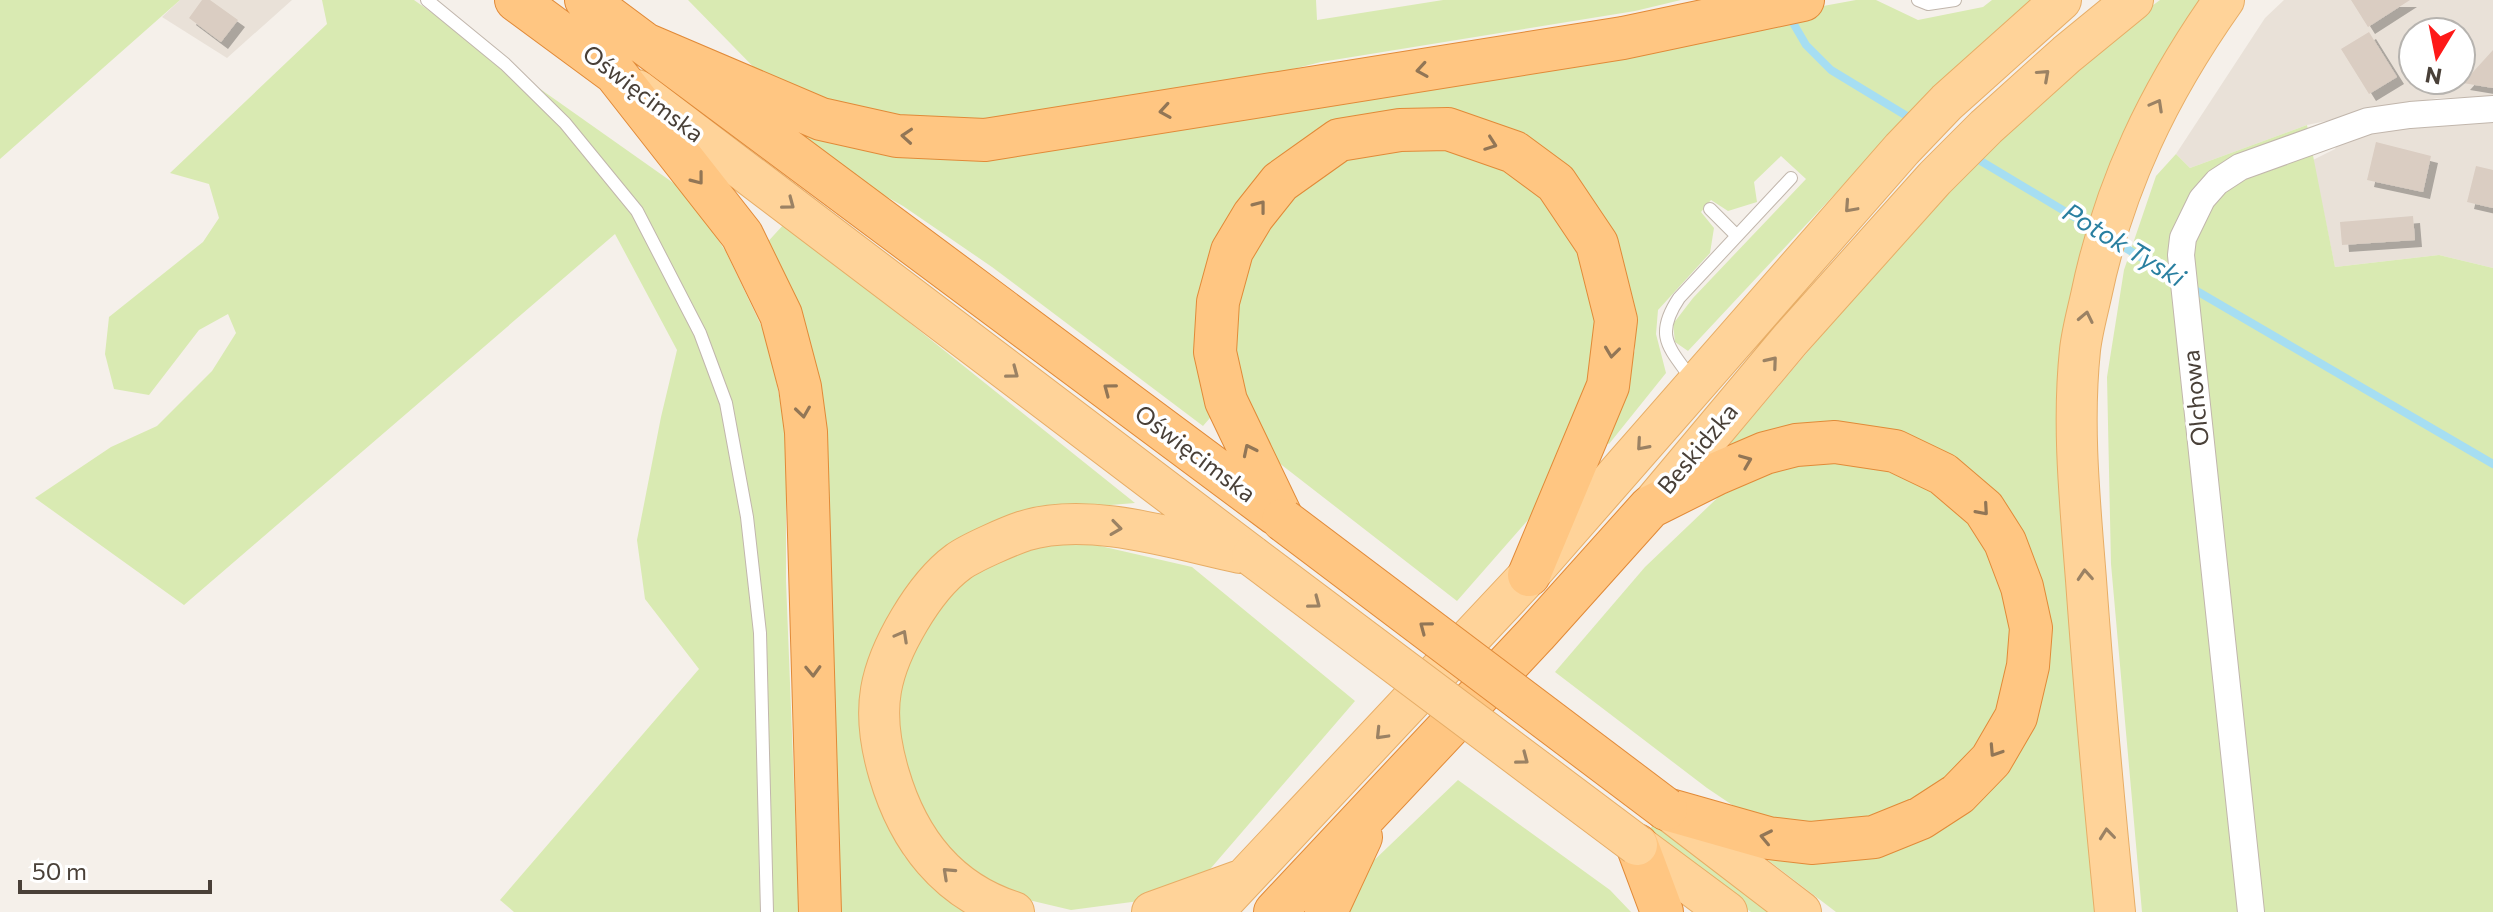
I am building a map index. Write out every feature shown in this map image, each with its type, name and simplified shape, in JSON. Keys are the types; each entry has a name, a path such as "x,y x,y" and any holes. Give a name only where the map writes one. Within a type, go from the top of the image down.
{"highway":[{"name":"Oświęcimska","path":"516,0 615,73"},
{"name":"Oświęcimska","path":"586,0 1666,809"},
{"path":"645,44 821,119 897,136 985,140 1623,38 1803,0"},
{"path":"615,73 742,235 781,315 800,387 806,432 820,912"},
{"path":"1283,520 1226,401 1215,352 1218,302 1232,251 1253,216 1280,182 1339,140 1400,130 1448,129 1514,152 1556,183 1597,244 1616,320 1608,386 1529,575"},
{"path":"1650,507 1765,453 1796,445 1835,442 1895,451 1943,474 1984,509 2005,542 2022,587 2031,628 2028,666 2016,717 1991,760 1958,794 1921,818 1874,837 1811,843 1768,838 1666,809"},
{"name":"Beskidzka","path":"1275,912 1536,634 1650,507"},
{"path":"1326,912 1376,804"},
{"path":"1637,845 1662,912"}],"main road":[{"name":"Beskidzka","path":"1213,912 1529,575 1902,149 1947,102 2061,0"},
{"name":"Beskidzka","path":"1650,507 1801,328 1935,178 2067,54 2133,0"},
{"path":"2115,912 2099,760 2075,441 2080,348 2100,251 2125,176 2158,104 2188,50 2224,0"},
{"name":"Oświęcimska","path":"615,73 1727,912"},
{"path":"1014,912 989,904 955,880 926,852 910,830 883,753 879,728 881,690 893,652 925,595 959,561 1025,531 1067,524 1150,534 1252,556"},
{"name":"Oświęcimska","path":"1666,809 1801,912"},
{"path":"1152,912 1246,878"}],"street":[{"name":"Olchowa","path":"2251,912 2181,255 2183,238 2202,199 2217,182 2240,167 2368,121 2436,112 2493,109"}],"lane":[{"path":"427,0 505,64 565,123 637,211 700,333 726,403 747,517 760,633 767,912"},
{"path":"1918,0 1928,4 1955,0"},
{"path":"1695,384 1666,342 1667,317 1679,298 1791,178"},
{"path":"1710,209 1737,236"}],"shaded area":[{"path":"180,0 292,0 227,58 162,17"},
{"path":"2284,0 2493,0 2493,97 2437,98 2307,125 2190,168 2176,154 2265,18"},
{"path":"2493,121 2493,268 2439,255 2335,267 2313,160 2335,149 2339,140 2390,126"}],"green space":[{"path":"0,0 180,0 0,159"},
{"path":"322,0 414,0 689,194 726,252 769,342 786,433 786,581 799,912 514,912 500,900 699,669 645,599 637,540 677,350 615,234 184,605 35,498 111,447 157,426 212,371 236,333 228,314 199,330 149,395 114,389 105,354 109,317 203,242 219,218 209,184 170,173 327,24"},
{"path":"688,0 1316,0 1317,20 1443,0 1681,0 1635,11 1321,62 1142,107 986,128 893,124 777,91"},
{"path":"1856,0 1876,0 1918,20 1983,7 1992,0 2040,0 1917,106 1688,351 1675,342 1673,324 1693,298 1806,179 1781,156 1754,182 1757,202 1728,211 1711,200 1701,212 1714,228 1710,253 1658,310 1656,334 1666,373 1609,444 1602,439 1635,350 1629,291 1484,124 1262,179 1216,411 1203,426 992,267 903,206 836,168 754,105 1001,155"},
{"path":"2160,0 2209,0 2074,309 2107,912 1836,912 1760,854 1824,858 1925,840 1989,790 2027,728 2023,549 1884,434 1721,454 1917,223 2094,49"},
{"path":"2307,125 2335,267 2439,255 2493,268 2493,912 2142,912 2111,564 2107,377 2124,270 2156,176 2176,154 2190,168"},
{"path":"1434,146 1511,166 1563,217 1587,253 1605,324 1568,452 1528,520 1457,601 1274,459 1237,399 1230,330 1244,256 1294,187 1361,150"},
{"path":"785,223 1135,503 1074,508 925,574 874,781 904,856 956,907 971,912 835,912 833,789 763,247"},
{"path":"1834,455 1915,471 1968,505 2022,639 1984,755 1879,825 1762,825 1707,788 1555,672 1645,567 1732,484"},
{"path":"1061,537 1192,567 1355,701 1205,875 1147,900 1071,910 999,893 930,837 891,720 902,663 929,608 988,560"},
{"path":"1458,780 1610,890 1631,912 1344,912 1366,868"},
{"path":"1655,823 1774,912 1751,912 1646,833"}],"building":[{"path":"202,0 210,0 238,20 221,42 189,18"},
{"path":"2351,0 2410,0 2368,27"},
{"path":"2369,32 2397,77 2369,94 2341,49"},
{"path":"2493,50 2493,88 2477,85 2477,68"},
{"path":"2376,142 2431,156 2423,192 2367,180"},
{"path":"2476,166 2493,170 2493,208 2467,202"},
{"path":"2413,216 2415,240 2342,245 2340,222"}],"waterway":[{"name":"Potok Tyski","path":"1789,16 1806,45 1831,70 1915,121"},
{"name":"Potok Tyski","path":"1974,157 2096,230"},
{"name":"Potok Tyski","path":"2114,241 2178,280"},
{"name":"Potok Tyski","path":"2190,287 2493,464"}]}
